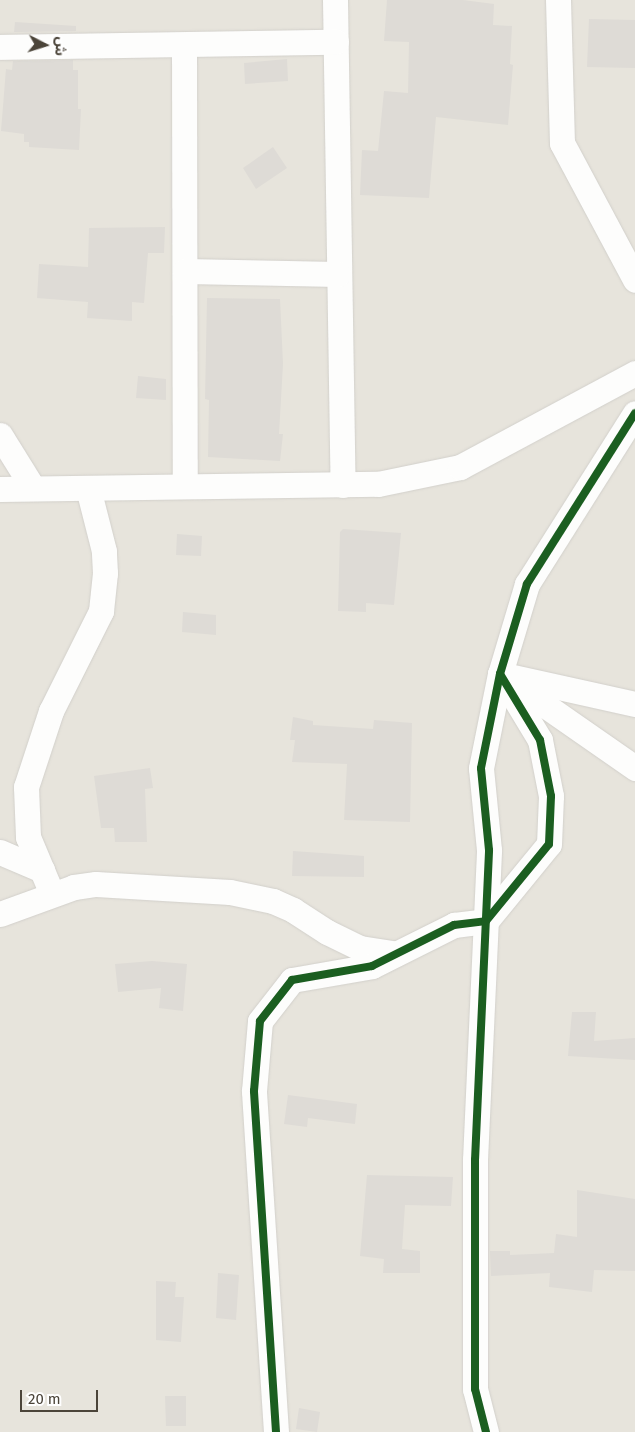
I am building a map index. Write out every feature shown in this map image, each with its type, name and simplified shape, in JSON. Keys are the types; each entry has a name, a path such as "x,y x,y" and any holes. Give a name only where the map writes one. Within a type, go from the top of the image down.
{"street":[{"path":"335,0 338,274 343,485"},
{"path":"558,0 562,143 635,280"},
{"path":"0,47 336,42"},
{"path":"184,45 185,486"},
{"path":"185,271 338,274"},
{"path":"0,488 378,484 460,467 635,374"},
{"path":"486,1432 475,1389 475,1160 489,850 481,768 500,674 527,584 635,413"},
{"path":"0,435 32,488"},
{"path":"52,894 28,837 26,787 51,712 94,631 104,595 101,529 88,488"},
{"path":"500,674 635,704"},
{"path":"500,674 635,768"},
{"path":"276,1432 254,1091 260,1021 292,980 372,966 454,925 486,921 549,844 551,796 540,740 500,674"},
{"path":"0,852 42,870"},
{"path":"0,914 74,887 115,883 251,896 293,910 360,948 396,954"}],"shaded area":[{"path":"0,0 635,0 635,1432 0,1432"}],"building":[{"path":"387,0 463,0 494,4 493,25 512,26 510,64 513,65 508,125 436,117 429,198 360,195 362,150 378,151 384,91 408,93 409,42 384,41"},
{"path":"589,19 635,20 635,68 587,67"},
{"path":"15,22 76,26 76,31 14,32"},
{"path":"287,59 288,81 245,84 244,63"},
{"path":"73,60 73,70 78,70 78,109 81,109 79,150 29,147 29,142 24,142 24,134 1,131 6,69 12,70 13,61"},
{"path":"273,147 287,168 256,189 243,168"},
{"path":"165,227 164,253 148,253 144,303 132,302 132,321 87,318 88,302 37,298 39,264 88,267 89,228"},
{"path":"207,298 280,299 283,364 279,434 283,434 280,461 208,457 209,400 205,399"},
{"path":"138,376 166,379 166,400 136,398"},
{"path":"343,529 401,533 394,605 366,603 366,612 338,611 340,532"},
{"path":"177,534 202,536 201,556 176,555"},
{"path":"183,612 216,615 216,635 182,632"},
{"path":"293,717 313,721 313,725 373,729 374,720 412,723 410,822 344,820 347,764 292,762 295,740 290,740"},
{"path":"150,768 153,788 145,789 147,842 115,842 114,828 101,828 94,776"},
{"path":"293,851 364,856 364,877 292,876"},
{"path":"152,961 187,964 183,1011 159,1008 161,988 118,992 115,964"},
{"path":"572,1012 596,1012 594,1041 635,1038 635,1060 568,1056"},
{"path":"288,1095 357,1104 355,1124 308,1118 307,1127 284,1124"},
{"path":"367,1175 453,1177 451,1206 405,1205 402,1249 420,1251 420,1273 383,1273 384,1259 360,1256"},
{"path":"577,1190 635,1199 635,1271 594,1270 592,1292 549,1287 550,1273 491,1276 490,1251 510,1251 510,1255 554,1253 556,1234 577,1237"},
{"path":"218,1273 239,1275 236,1320 216,1318"},
{"path":"156,1281 176,1282 175,1297 184,1297 181,1342 156,1340"},
{"path":"165,1396 186,1396 186,1426 166,1426"},
{"path":"299,1408 320,1412 317,1432 296,1429"}],"cycle path":[{"path":"276,1432 254,1091 260,1021 292,980 372,966 454,925 486,921 549,844 551,796 540,740 500,674 527,584 635,413"},
{"path":"486,1432 475,1389 475,1160 489,850 481,768 500,674"}]}
